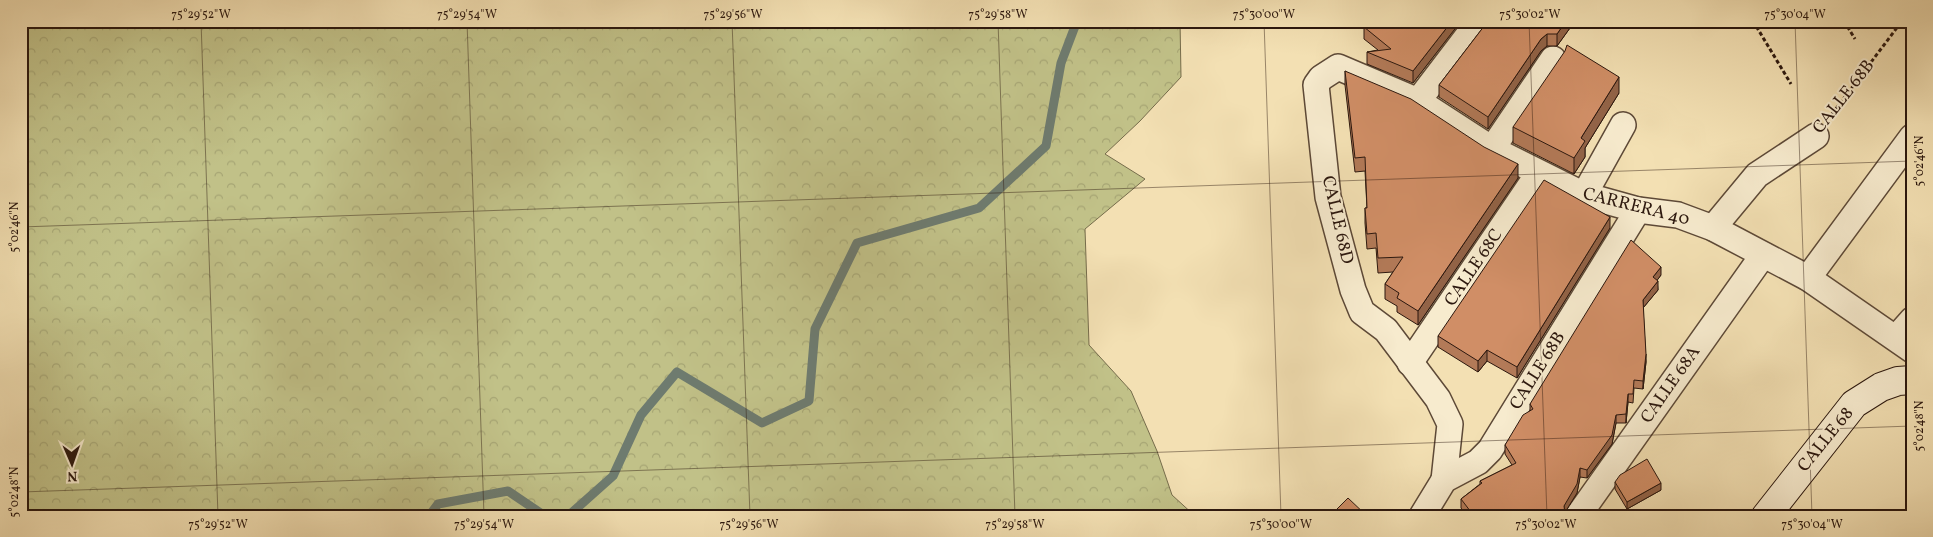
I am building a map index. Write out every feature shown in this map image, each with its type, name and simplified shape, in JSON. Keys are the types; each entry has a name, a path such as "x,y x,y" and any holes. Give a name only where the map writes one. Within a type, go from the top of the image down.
{"main road":[{"name":"CALLE 68","path":"1766,516 1854,404 1881,387 1905,380"}],"street":[{"path":"1418,102 1479,21"},
{"path":"1492,149 1553,59"},
{"name":"CARRERA 40","path":"1328,73 1338,67 1418,102 1492,149 1538,174 1584,195 1638,210 1678,215 1713,228 1808,278 1907,336"},
{"name":"CALLE 68D","path":"1328,73 1316,84 1328,197 1353,290 1362,312 1386,330 1410,363"},
{"path":"1584,195 1623,125"},
{"name":"CALLE 68B","path":"1713,228 1757,175 1816,136"},
{"path":"1808,278 1912,137"},
{"name":"CALLE 68C","path":"1410,363 1538,174"},
{"name":"CALLE 68B","path":"1444,480 1478,462 1490,450 1638,210"},
{"name":"CALLE 68A","path":"1578,516 1763,255"},
{"path":"1410,363 1438,399 1450,424 1444,480 1422,516"}],"path":[{"path":"1753,21 1791,84"},
{"path":"1844,21 1855,40"},
{"name":"CALLE 68B","path":"1816,136 1902,21"}],"green space":[{"path":"21,21 1180,21 1181,77 1140,121 1105,154 1145,179 1085,229 1089,345 1131,391 1157,451 1172,495 1195,516 21,516"}],"building":[{"path":"1369,21 1452,21 1413,71 1367,52 1391,49 1364,27"},
{"path":"1488,21 1566,21 1557,34 1547,34 1541,39 1488,117 1439,85"},
{"path":"1567,45 1619,77 1581,138 1585,141 1574,158 1513,127 1565,51"},
{"path":"1345,71 1411,99 1484,147 1518,164 1418,311 1397,298 1399,293 1385,284 1403,257 1378,258 1376,233 1367,234 1365,157 1355,158"},
{"path":"1544,180 1610,217 1517,367 1487,350 1478,361 1438,336"},
{"path":"1631,240 1661,267 1653,277 1658,281 1643,300 1646,354 1643,381 1634,380 1633,394 1628,394 1626,414 1616,415 1612,435 1587,470 1580,468 1577,484 1564,506 1567,516 1474,516 1461,499 1482,483 1480,481 1516,463 1505,445 1523,415 1533,409 1530,404"},
{"path":"1647,459 1661,483 1627,502 1615,482 1620,475"},
{"path":"1348,498 1367,516 1330,516"},
{"path":"1615,510 1620,516 1607,516"}],"waterway":[{"path":"568,516 613,476 641,415 677,372 762,423 809,401 815,329 857,243 979,208 1046,146 1061,63 1077,21"},
{"path":"429,516 438,504 508,491 545,516"}]}
